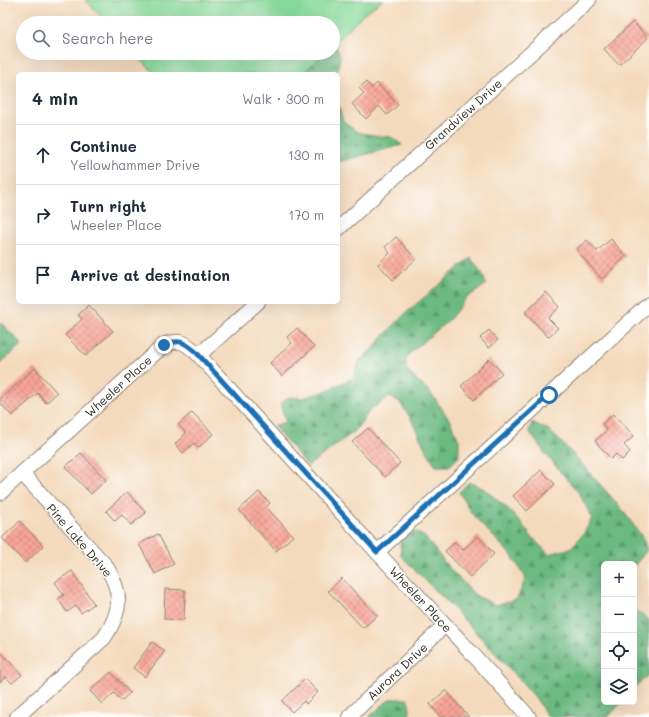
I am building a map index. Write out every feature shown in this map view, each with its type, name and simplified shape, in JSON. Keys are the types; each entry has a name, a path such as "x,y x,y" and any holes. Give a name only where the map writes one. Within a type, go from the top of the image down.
{"street":[{"name":"Grandview Drive","path":"340,227 589,0"},
{"path":"199,355 256,304"},
{"path":"377,552 649,304"},
{"name":"Wheeler Place","path":"0,493 164,345 175,341 184,342 199,355 529,717"},
{"name":"Pine Lake Drive","path":"17,717 104,638 113,625 117,612 118,598 114,579 106,566 22,473"},
{"name":"Aurora Drive","path":"349,717 445,625"}],"green space":[{"path":"85,0 383,0 366,12 340,37 340,16 100,16"},
{"path":"142,60 317,60 304,72 153,72"},
{"path":"317,60 339,60 337,72 304,72"},
{"path":"340,111 343,121 357,132 391,137 402,145 340,161"},
{"path":"471,258 482,273 486,284 467,297 450,319 410,353 406,359 406,368 411,375 429,391 449,419 459,440 459,457 449,466 436,466 425,448 411,419 399,401 389,397 371,409 355,431 308,466 273,426 286,422 280,404 289,397 303,398 323,392 353,378 360,360 374,348 384,335 408,311"},
{"path":"0,323 22,344 0,364"},
{"path":"532,422 549,430 576,457 621,508 643,538 647,550 637,562 637,561 601,561 601,705 619,705 608,717 548,717 535,697 520,680 452,607 401,556 400,540 411,529 425,537 450,569 475,595 496,605 517,599 526,578 512,556 472,514 459,492 469,482 483,488 513,513 532,537 549,554 571,548 584,533 592,518 579,493 546,455 529,431"},
{"path":"637,610 649,620 649,674 637,685"},
{"path":"390,699 408,699 410,710 409,717 369,717"}],"building":[{"path":"633,22 648,38 619,65 604,49"},
{"path":"366,82 372,88 377,83 398,105 387,115 379,106 366,119 352,104 364,93 359,88"},
{"path":"396,237 416,259 393,280 378,264 390,253 385,247"},
{"path":"611,239 626,256 602,279 576,250 587,240 597,251"},
{"path":"546,292 560,307 548,318 558,328 548,337 525,312"},
{"path":"89,305 113,331 86,356 65,335 82,319 78,315"},
{"path":"297,328 314,347 282,376 270,363 292,343 287,337"},
{"path":"489,330 498,340 489,348 480,338"},
{"path":"489,359 502,373 474,400 461,386"},
{"path":"35,368 57,393 46,403 38,393 12,416 0,403 0,399"},
{"path":"192,412 213,434 198,448 194,443 183,453 175,444 186,433 178,425"},
{"path":"613,414 634,436 624,445 630,452 622,460 616,454 611,459 595,441 607,430 602,424"},
{"path":"368,428 400,463 385,477 352,442"},
{"path":"81,453 106,480 91,494 65,467"},
{"path":"541,470 555,484 527,511 513,496"},
{"path":"127,492 146,513 131,525 122,515 115,521 106,511"},
{"path":"259,492 270,503 266,507 293,536 276,551 239,510"},
{"path":"20,521 43,546 25,563 2,538"},
{"path":"158,534 174,564 155,574 139,544"},
{"path":"478,536 494,554 470,577 445,551 455,542 463,550"},
{"path":"72,571 94,604 81,613 76,606 67,612 58,599 64,595 55,582"},
{"path":"342,578 377,616 363,628 328,591"},
{"path":"165,589 185,590 184,620 164,619"},
{"path":"152,642 165,651 145,677 133,668"},
{"path":"0,651 22,675 12,683 6,677 0,682"},
{"path":"111,672 130,693 121,701 114,693 102,704 90,691"},
{"path":"305,679 318,692 306,704 304,701 292,712 282,701"},
{"path":"446,690 469,717 440,717 430,704"}],"route":[{"path":"164,345 175,341 184,342 196,352 377,552 549,395"}]}
